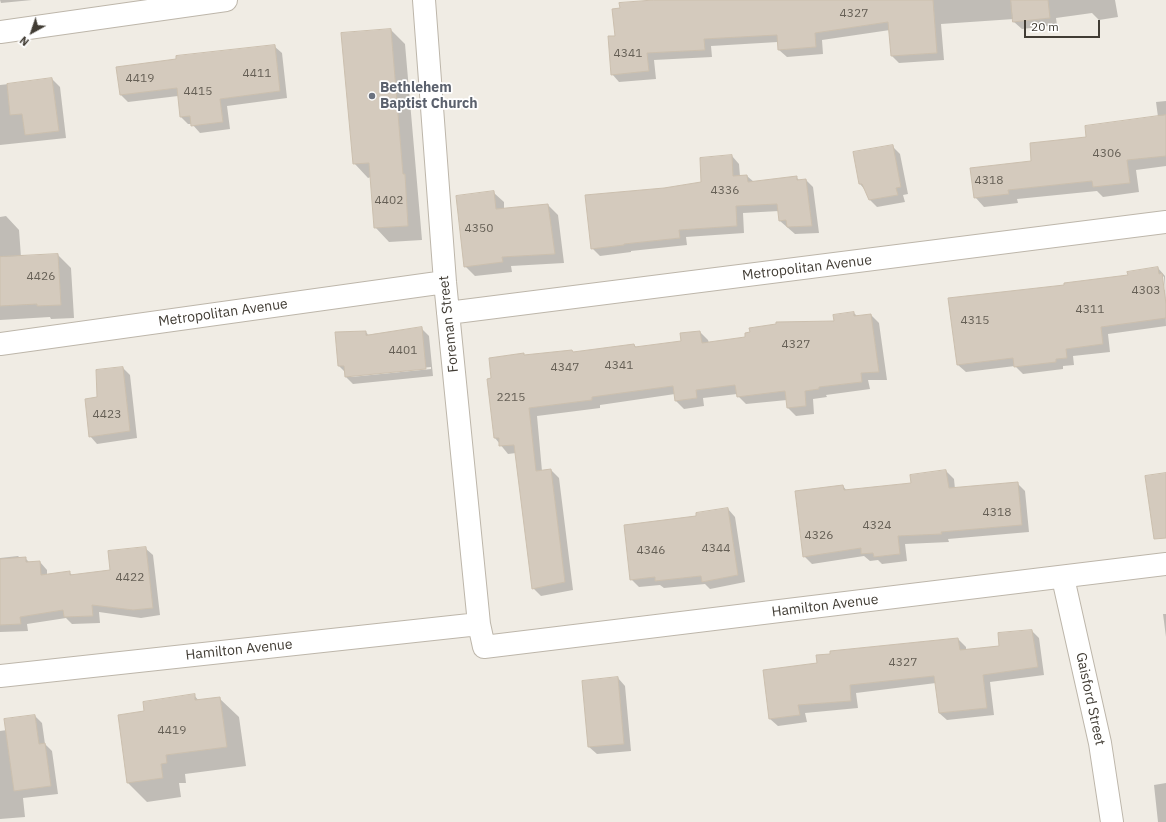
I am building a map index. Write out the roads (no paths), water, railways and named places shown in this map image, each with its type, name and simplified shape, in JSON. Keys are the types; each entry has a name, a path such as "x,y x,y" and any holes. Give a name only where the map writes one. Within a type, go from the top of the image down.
{"street":[{"path":"0,32 226,0"},
{"name":"Foreman Street","path":"424,0 445,282 479,624 484,647"},
{"name":"Metropolitan Avenue","path":"448,313 1166,222"},
{"name":"Metropolitan Avenue","path":"0,344 445,282"},
{"name":"Hamilton Avenue","path":"484,647 1063,578 1166,564"},
{"name":"Gaisford Street","path":"1063,578 1100,743 1112,822"},
{"name":"Hamilton Avenue","path":"0,676 479,624"}],"place":[{"name":"Bethlehem Baptist Church","path":"372,96"}]}
